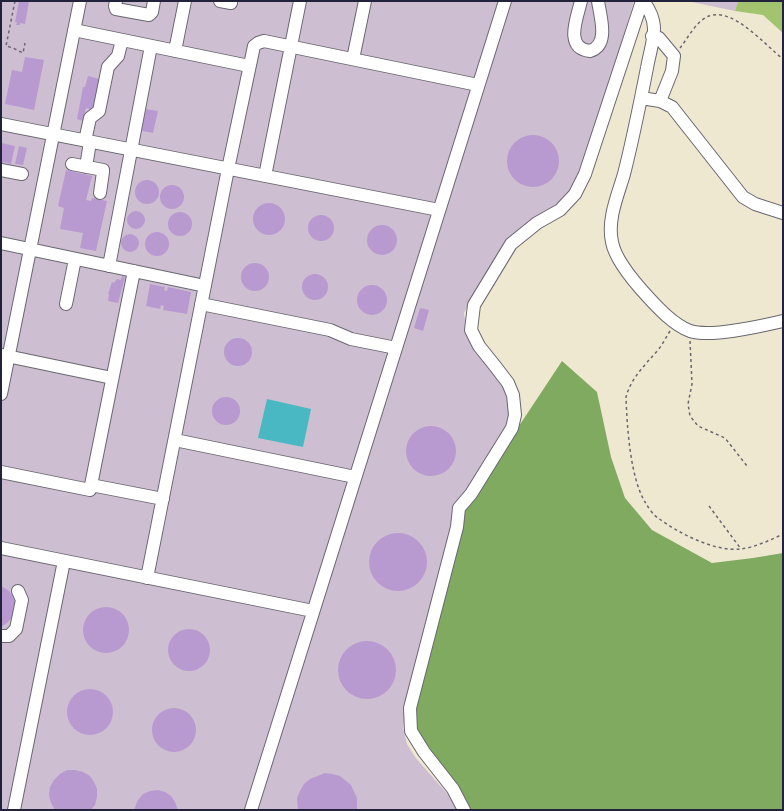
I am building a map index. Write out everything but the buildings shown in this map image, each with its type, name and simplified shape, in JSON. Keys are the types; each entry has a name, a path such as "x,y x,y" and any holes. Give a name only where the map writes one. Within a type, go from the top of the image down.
{"lane":[{"path":"1,394 5,356 30,249 80,1"},
{"path":"116,1 114,6 116,8 149,15 152,12 154,1"},
{"path":"175,51 185,1"},
{"path":"265,176 300,1"},
{"path":"353,59 364,1"},
{"path":"251,810 504,1"},
{"path":"581,1 574,40 576,46 590,51 598,48 601,40 602,32 598,1"},
{"path":"643,1 650,11 654,28 627,162 610,226 612,243 622,263 637,284 676,323 690,331 699,333 718,332 749,328 783,321"},
{"path":"464,810 453,789 424,752 411,731 410,708 457,527 459,508 471,494 512,428 515,416 513,395 508,383 479,346 471,330 474,305 511,244 537,223 560,210 575,194 585,174 643,1"},
{"path":"74,30 249,66"},
{"path":"652,36 659,38 674,56 672,71 660,100"},
{"path":"86,167 90,118 99,111 108,67 118,56 122,40"},
{"path":"147,578 228,169 254,46 264,41 478,85"},
{"path":"108,266 151,46"},
{"path":"641,98 660,100 672,107 743,197 755,204 783,213"},
{"path":"1,124 439,210"},
{"path":"72,164 101,169 103,172 100,193"},
{"path":"1,170 22,174"},
{"path":"1,243 205,286"},
{"path":"66,304 75,259"},
{"path":"1,472 90,490 134,271"},
{"path":"202,304 330,330 351,339 396,348"},
{"path":"5,356 112,378"},
{"path":"175,440 355,477"},
{"path":"91,485 163,499"},
{"path":"1,548 313,612"},
{"path":"14,810 64,561"},
{"path":"1,636 9,636 16,629 22,600 18,591"}],"path":[{"path":"15,1 6,46 23,53 25,43"},
{"path":"674,56 698,24 708,16 719,15 731,18 741,23 783,59"},
{"path":"676,323 659,348 628,387 626,397 634,478 644,502 657,518 680,532 705,543 724,549 741,549 770,540 783,534"},
{"path":"690,331 692,384 688,404 690,416 698,426 725,438 747,466"},
{"path":"709,506 741,549"}],"shaded area":[{"path":"1,1 634,1 586,159 573,188 565,199 512,238 471,299 464,313 467,333 477,354 498,375 507,392 511,409 507,425 455,512 407,700 403,728 407,744 415,757 458,806 459,810 1,810"},
{"path":"687,1 738,1 735,11"}],"green space":[{"path":"738,1 783,1 783,33 763,15 735,11"},
{"path":"562,361 597,392 611,457 625,498 652,530 712,563 783,553 783,810 471,810 415,728 416,708 464,509"}],"water":[{"path":"267,399 311,409 303,447 258,438"}]}
